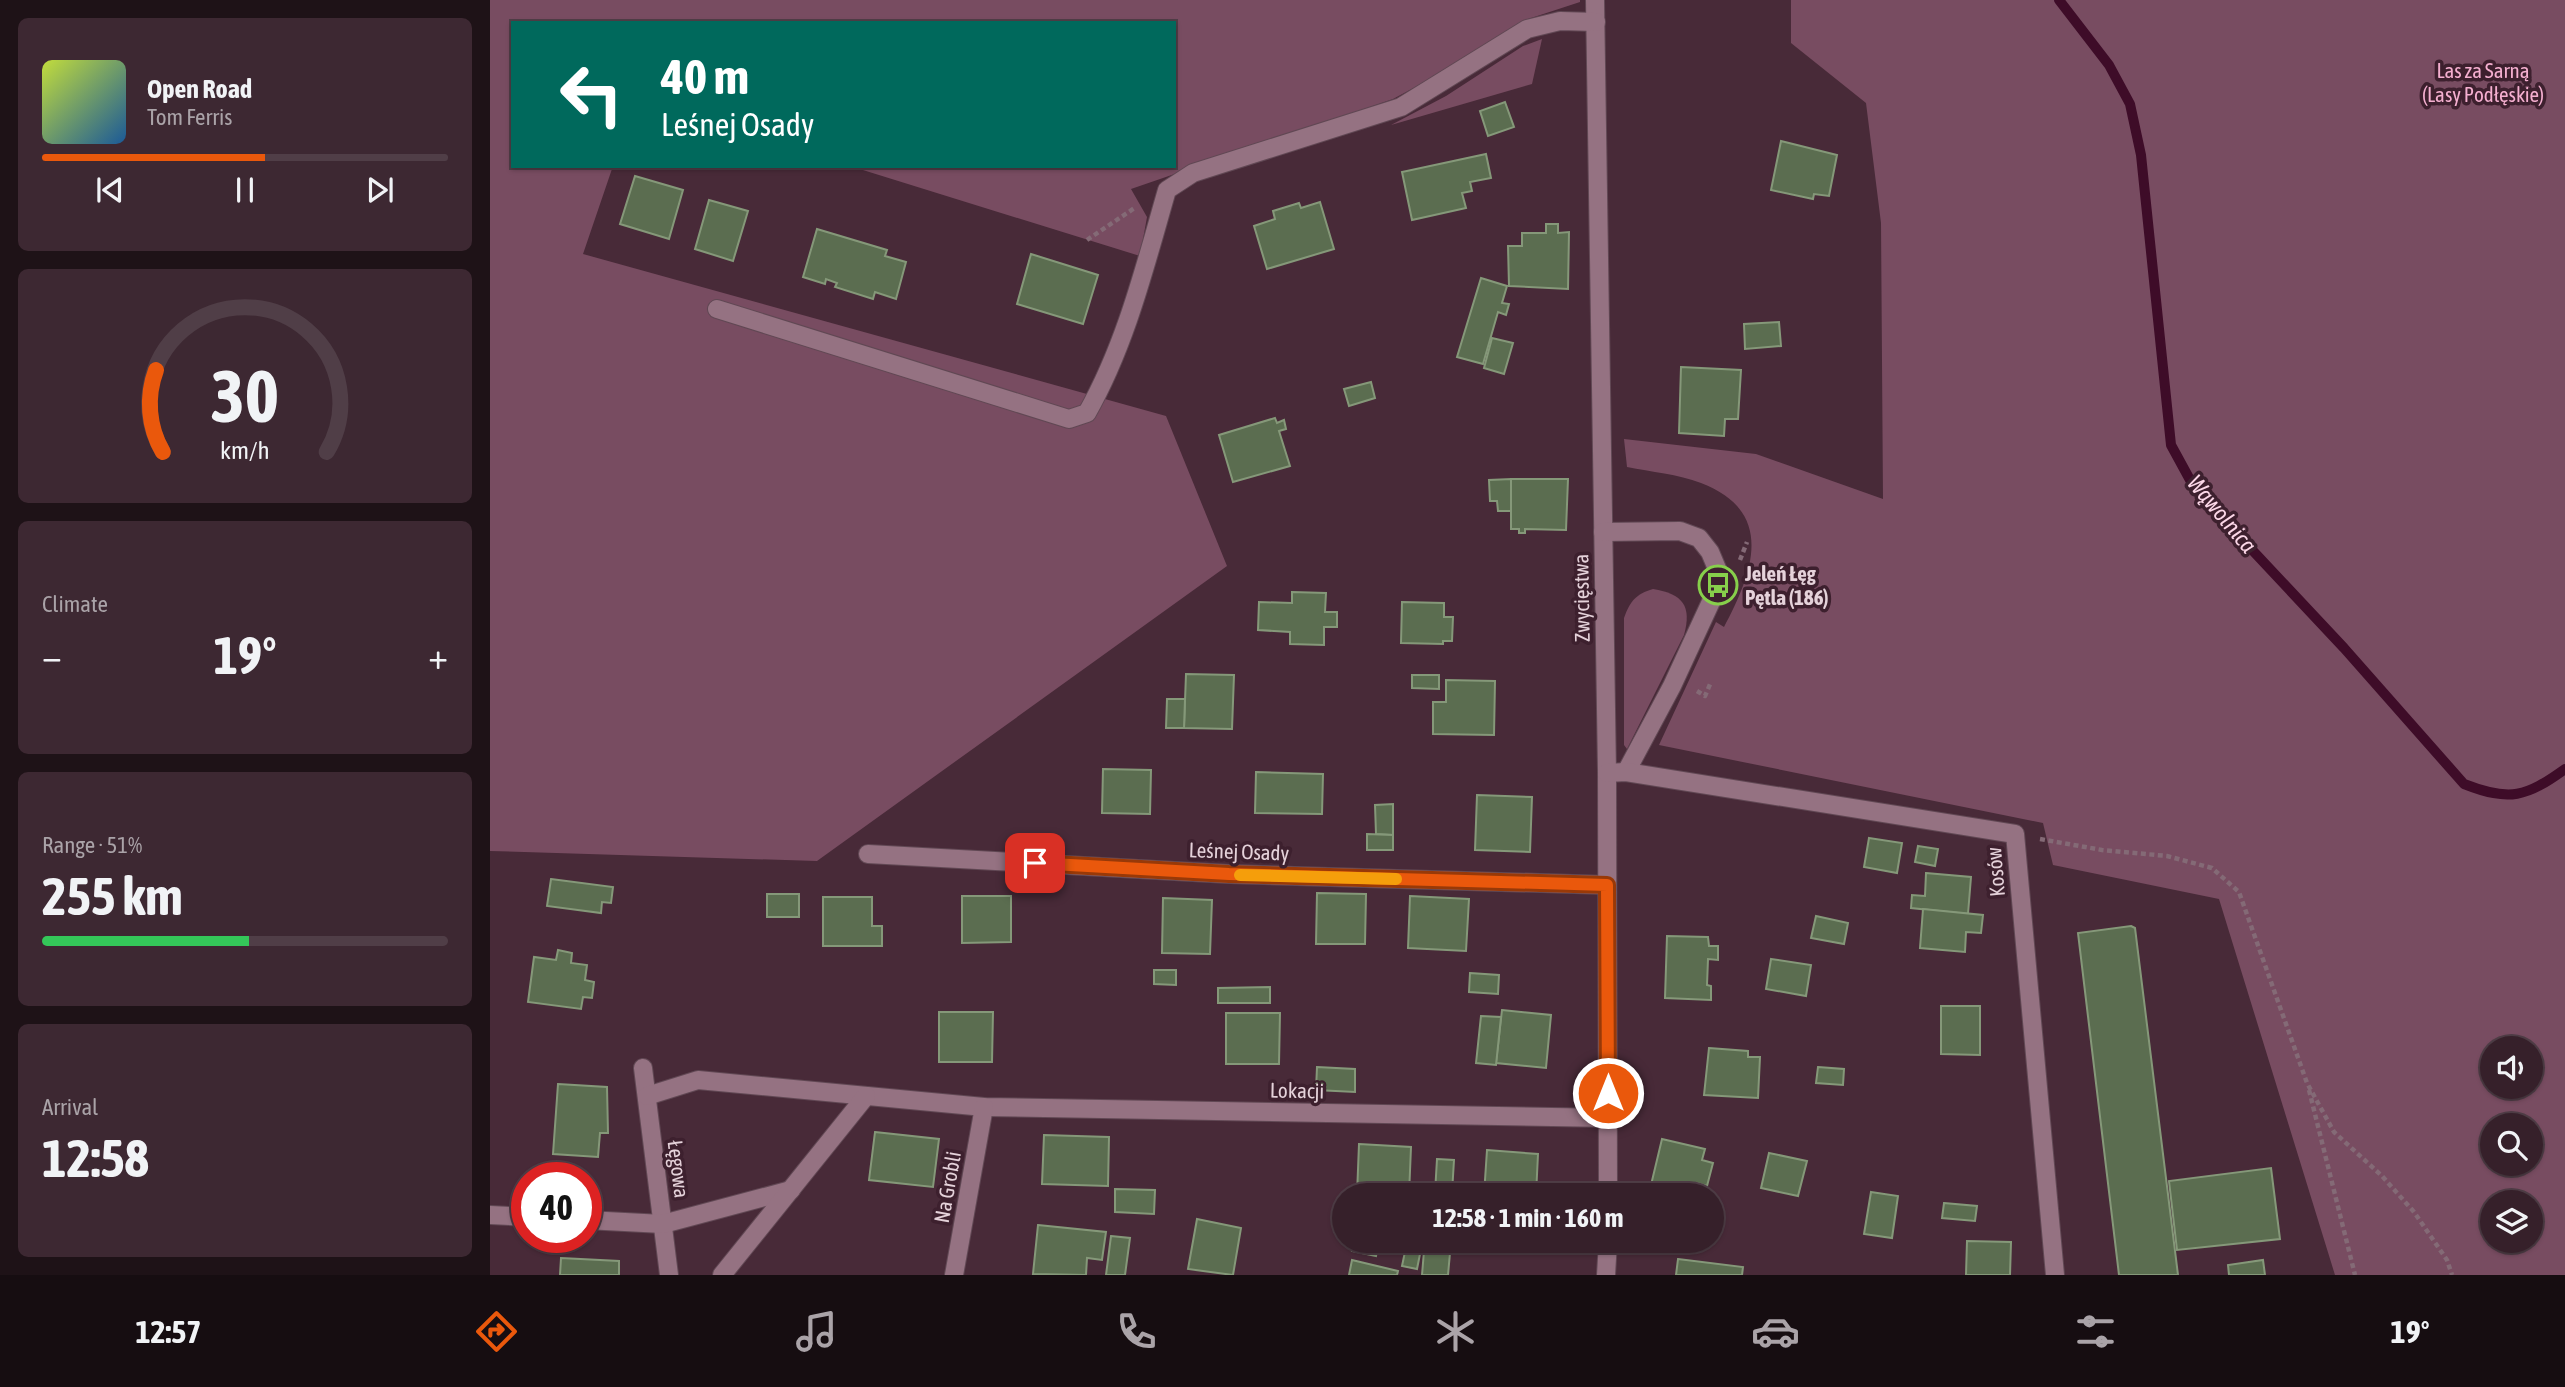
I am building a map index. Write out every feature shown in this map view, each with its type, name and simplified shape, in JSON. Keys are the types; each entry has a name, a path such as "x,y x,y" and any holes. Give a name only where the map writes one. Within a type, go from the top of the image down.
{"street":[{"name":"Zwycięstwa","path":"1595,0 1607,773 1608,1183"},
{"path":"717,309 1069,419 1087,413 1100,389 1139,289 1167,190 1193,173 1401,107 1527,29 1560,21 1596,22"},
{"path":"1603,532 1680,531 1699,538 1710,552 1718,571 1715,593 1672,686 1626,772"},
{"name":"Kosów","path":"1607,773 1626,772 2015,834 2055,1275"},
{"name":"Leśnej Osady","path":"868,854 1229,874 1607,885"},
{"name":"Łęgowa","path":"643,1068 670,1275"},
{"name":"Lokacji","path":"647,1096 698,1080 984,1107 1609,1118"},
{"path":"722,1275 866,1096"},
{"name":"Na Grobli","path":"954,1275 984,1107"},
{"path":"602,1221 663,1224 791,1190"},
{"path":"490,1216 511,1217"},
{"path":"1606,1275 1607,1253"}],"path":[{"path":"1087,240 1146,200"},
{"path":"2015,834 2102,850 2167,856 2212,868 2239,892 2307,1083 2355,1275"},
{"path":"2307,1083 2334,1132 2382,1176 2414,1212 2447,1260 2452,1275"}],"green space":[{"path":"490,0 1580,0 1525,20 1447,70 1393,99 1131,189 1147,217 1140,256 856,168 1176,168 1176,21 511,21 511,168 612,168 583,254 1166,416 1227,566 817,861 490,851"},
{"name":"Las za Sarną (Lasy Podłęskie)","path":"1791,0 2565,0 2565,1275 2335,1275 2219,899 2053,865 2043,823 1659,745 1716,622 1724,627 1743,585 1749,565 1749,527 1740,510 1725,495 1701,483 1674,475 1627,467 1624,439 1756,454 1883,499 1881,223 1866,103 1791,43"},
{"path":"1542,39 1532,84 1391,125 1446,96 1523,46"},
{"path":"1653,589 1672,594 1683,603 1687,616 1686,625 1684,635 1627,749 1624,745 1624,618 1634,599"}],"building":[{"path":"1505,102 1514,127 1488,136 1480,111"},
{"path":"1781,141 1837,155 1829,196 1814,194 1813,199 1771,190"},
{"path":"1486,154 1491,178 1470,182 1472,191 1462,193 1466,208 1412,220 1402,172"},
{"path":"635,176 683,190 669,239 620,224"},
{"path":"709,200 748,211 733,261 695,249"},
{"path":"1320,202 1334,249 1267,269 1254,226 1275,219 1273,211 1299,203 1301,208"},
{"path":"1546,224 1558,224 1558,233 1569,232 1568,289 1509,286 1508,246 1522,246 1522,233 1546,233"},
{"path":"817,229 887,250 885,256 906,262 896,299 875,292 873,299 835,287 837,283 826,279 825,284 803,277"},
{"path":"1031,254 1098,275 1083,324 1017,304"},
{"path":"1481,278 1507,286 1502,303 1509,304 1506,315 1498,312 1483,364 1457,357"},
{"path":"1779,322 1781,346 1745,349 1744,324"},
{"path":"1492,338 1513,343 1504,374 1484,368"},
{"path":"1681,367 1741,370 1738,419 1725,419 1724,436 1679,433"},
{"path":"1371,382 1375,398 1349,406 1344,389"},
{"path":"1275,418 1277,423 1284,420 1286,429 1279,431 1290,466 1233,482 1219,435"},
{"path":"1511,479 1568,479 1566,530 1525,529 1525,533 1519,533 1519,529 1511,529"},
{"path":"1511,479 1511,511 1498,511 1497,501 1490,501 1489,480"},
{"path":"1292,592 1326,593 1325,612 1337,612 1337,627 1324,627 1324,645 1290,644 1290,632 1258,630 1259,602 1292,603"},
{"path":"1402,602 1444,603 1444,617 1453,617 1452,641 1443,641 1443,644 1401,643"},
{"path":"1186,674 1234,675 1232,729 1184,728"},
{"path":"1412,675 1439,675 1439,689 1412,688"},
{"path":"1446,680 1495,681 1494,735 1433,734 1433,702 1446,702"},
{"path":"1167,699 1185,699 1184,728 1166,728"},
{"path":"1103,769 1151,770 1150,814 1102,813"},
{"path":"1256,772 1323,774 1322,814 1255,813"},
{"path":"1477,795 1532,797 1530,852 1475,850"},
{"path":"1393,804 1393,835 1376,834 1375,805"},
{"path":"1367,834 1393,835 1393,850 1367,850"},
{"path":"1869,838 1902,843 1897,873 1864,867"},
{"path":"1918,846 1938,849 1935,866 1915,862"},
{"path":"1926,873 1971,877 1968,914 1911,908 1912,895 1925,896"},
{"path":"551,879 613,887 611,903 602,902 601,913 547,906"},
{"path":"1317,893 1366,894 1365,944 1316,944"},
{"path":"767,894 799,894 799,917 767,917"},
{"path":"962,896 1011,896 1011,942 962,943"},
{"path":"1410,896 1469,899 1466,951 1408,948"},
{"path":"823,897 872,897 872,926 882,926 882,946 823,946"},
{"path":"1163,898 1212,900 1210,954 1162,953"},
{"path":"1923,909 1983,915 1981,933 1966,932 1965,952 1920,948"},
{"path":"1816,916 1848,923 1844,944 1811,938"},
{"path":"2131,926 2135,928 2178,1275 2119,1275 2078,933"},
{"path":"1667,936 1708,937 1709,946 1718,946 1718,960 1708,959 1707,985 1711,986 1711,1000 1665,998"},
{"path":"558,950 572,953 571,963 587,965 585,980 594,982 592,998 583,997 581,1009 528,1002 534,957 556,960"},
{"path":"1771,959 1811,965 1806,996 1766,989"},
{"path":"1154,970 1176,970 1176,985 1154,984"},
{"path":"1470,973 1499,975 1498,994 1469,992"},
{"path":"1270,987 1270,1003 1218,1003 1218,988"},
{"path":"1941,1006 1980,1006 1980,1055 1941,1054"},
{"path":"1502,1010 1551,1015 1546,1068 1496,1063"},
{"path":"939,1012 993,1012 992,1062 939,1062"},
{"path":"1226,1013 1280,1013 1279,1064 1226,1064"},
{"path":"1481,1016 1501,1017 1496,1065 1476,1063"},
{"path":"1709,1048 1748,1051 1748,1057 1760,1057 1758,1098 1704,1095"},
{"path":"1317,1067 1355,1069 1355,1092 1316,1090"},
{"path":"1818,1067 1844,1069 1843,1085 1816,1083"},
{"path":"558,1084 607,1087 608,1133 600,1133 598,1157 553,1154"},
{"path":"875,1132 939,1139 933,1187 869,1180"},
{"path":"1044,1135 1109,1137 1108,1186 1042,1184"},
{"path":"1662,1139 1705,1149 1702,1160 1713,1163 1708,1183 1651,1183"},
{"path":"1359,1144 1411,1147 1410,1183 1357,1183"},
{"path":"1487,1150 1538,1154 1537,1183 1485,1183"},
{"path":"1769,1153 1807,1161 1798,1196 1761,1188"},
{"path":"1437,1159 1454,1160 1453,1183 1436,1183"},
{"path":"2271,1168 2280,1239 2177,1250 2169,1181"},
{"path":"1115,1189 1155,1190 1154,1214 1115,1212"},
{"path":"1871,1192 1898,1196 1892,1238 1864,1234"},
{"path":"1944,1203 1977,1206 1975,1221 1942,1218"},
{"path":"1197,1219 1241,1228 1233,1275 1188,1269"},
{"path":"1038,1225 1106,1232 1102,1260 1087,1258 1086,1275 1033,1274"},
{"path":"1111,1236 1130,1238 1125,1275 1106,1275"},
{"path":"1967,1241 2011,1242 2010,1275 1966,1275"},
{"path":"1405,1253 1420,1253 1417,1269 1402,1266"},
{"path":"1424,1253 1450,1253 1448,1275 1422,1275"},
{"path":"561,1258 619,1261 619,1275 560,1275"},
{"path":"1678,1259 1743,1267 1742,1275 1676,1275"},
{"path":"1352,1260 1398,1271 1397,1275 1349,1275"},
{"path":"2263,1260 2265,1275 2229,1275 2228,1265"}],"waterway":[{"name":"Wąwolnica","path":"2059,0 2109,65 2130,104 2141,155 2171,445 2195,489 2344,648 2464,784 2494,793 2517,794 2539,786 2565,769"}],"slow traffic":[{"path":"1240,875 1396,879"}],"place":[{"name":"Jeleń Łęg Pętla (186)","path":"1718,585"}],"route":[{"path":"1035,863 1229,874 1607,885 1608,1093"}]}
